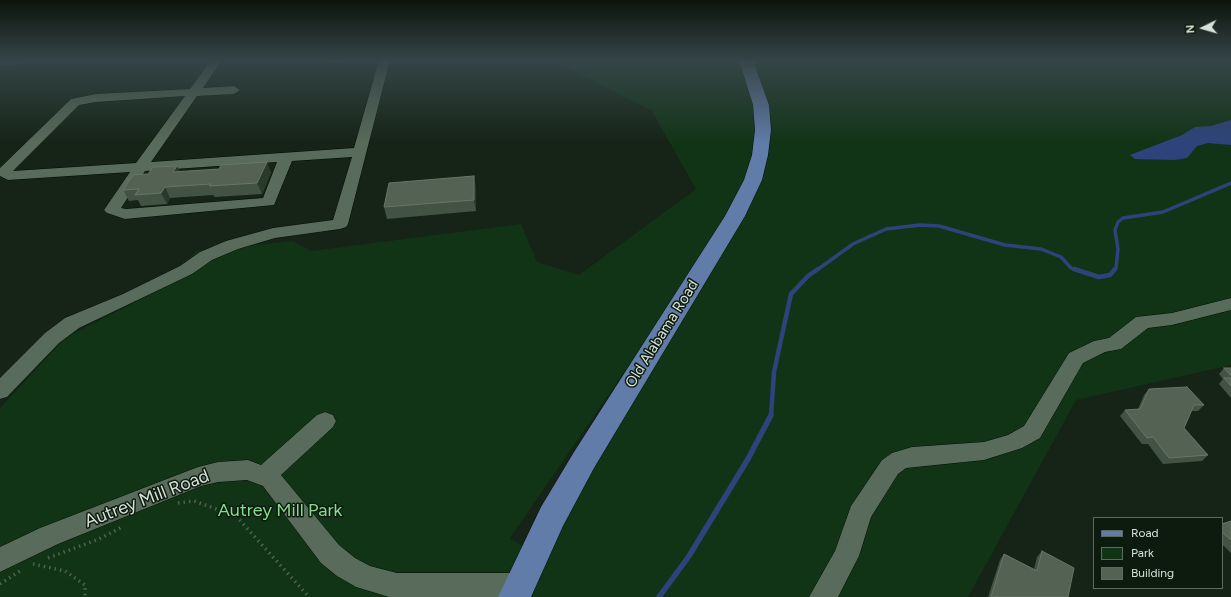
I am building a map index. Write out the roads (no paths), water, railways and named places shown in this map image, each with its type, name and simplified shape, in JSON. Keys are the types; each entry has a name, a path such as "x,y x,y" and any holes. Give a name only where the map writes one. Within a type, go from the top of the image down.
{"main road":[{"name":"Old Alabama Road","path":"516,592 552,517 584,460 735,216 753,180 760,155 763,130 761,105 755,88"}],"street":[{"path":"198,88 140,167 112,210 125,214 269,202 286,157"},
{"path":"0,391 52,338 72,323 178,274 206,256 232,245 273,233 340,224 377,88"},
{"path":"234,90 96,98 75,102 4,172 8,176 359,152"},
{"path":"822,597 826,593 846,556 860,514 875,488 890,467 900,460 912,457 984,451 1014,442 1032,432 1076,358 1101,346 1114,344 1143,322 1172,319 1231,304"},
{"path":"264,476 325,421"},
{"name":"Autrey Mill Road","path":"0,560 49,536 198,477 218,472 248,470 271,479 330,554 346,568 365,578 397,586 516,592"}],"water":[{"path":"1231,120 1231,145 1208,143 1197,146 1187,158 1174,160 1135,159 1130,155 1182,135 1195,127 1211,126"}],"waterway":[{"path":"1115,269 1118,249 1115,230 1118,222 1123,218 1163,212 1231,183"},
{"path":"817,270 853,244 886,229 920,225 939,226 1005,245 1041,249 1061,257 1071,268 1076,270"},
{"path":"771,416 774,372 791,294 808,276 818,269"},
{"path":"1074,269 1099,277 1110,275 1115,269"},
{"path":"659,597 689,556 748,459 771,415"}],"park label":[{"name":"Autrey Mill Park","path":"280,511"}]}
